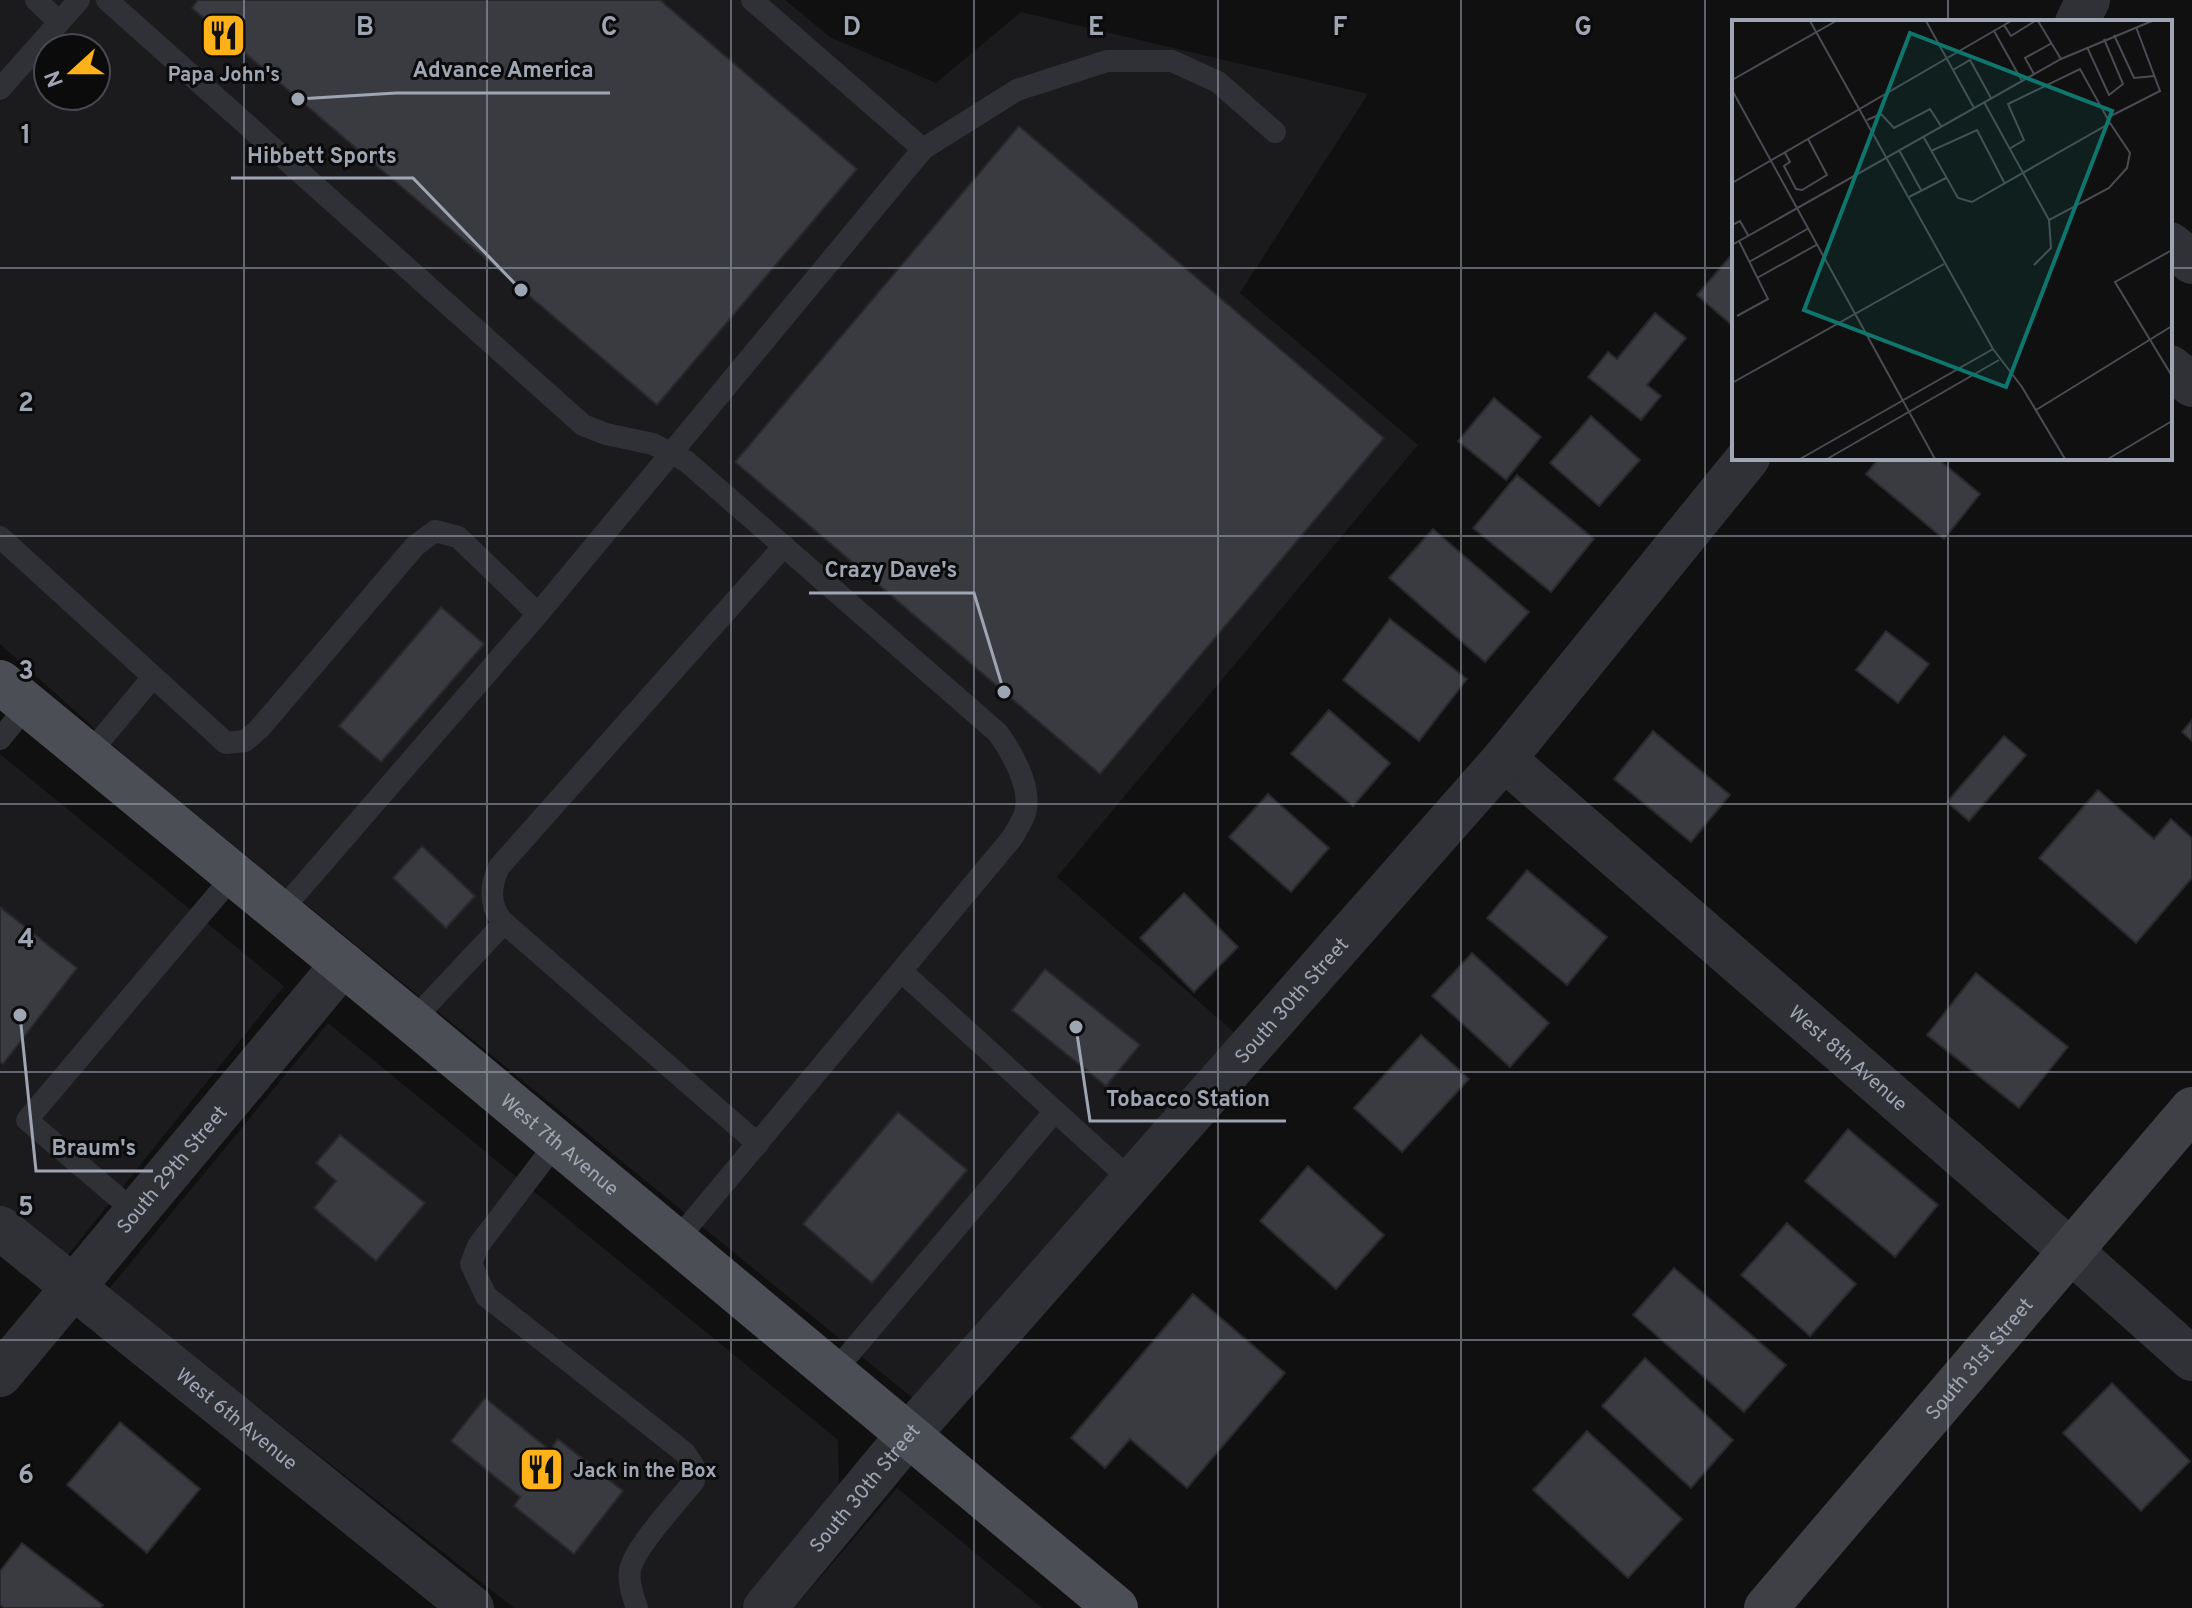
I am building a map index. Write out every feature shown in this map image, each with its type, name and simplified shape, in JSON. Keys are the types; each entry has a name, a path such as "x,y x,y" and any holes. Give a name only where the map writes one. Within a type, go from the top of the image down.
{"main road":[{"name":"West 7th Avenue","path":"14,694 1116,1608"}],"street":[{"path":"2078,20 2088,0"},
{"path":"2172,246 2192,262"},
{"path":"2172,369 2192,385"},
{"name":"South 30th Street","path":"765,1608 909,1434 1504,759 1746,460"},
{"name":"West 8th Avenue","path":"1504,759 2192,1359"},
{"name":"South 29th Street","path":"0,1375 343,964"},
{"name":"South 31st Street","path":"1766,1608 2192,1109"},
{"name":"West 6th Avenue","path":"0,1228 472,1608"}],"lane":[{"path":"36,0 59,22"},
{"path":"0,89 79,0"},
{"path":"107,0 583,425 606,434 653,444 686,461 998,733 1016,758 1024,785 1026,813 1012,838 676,1241"},
{"path":"752,0 923,149"},
{"path":"280,912 673,454 923,149 1017,90 1107,61 1172,61 1218,82 1275,132"},
{"path":"0,537 226,743 245,741 259,729 415,546 435,531 458,537 538,614"},
{"path":"758,1144 504,923 492,908 492,882 499,867 784,546"},
{"path":"88,755 153,677"},
{"path":"0,739 14,694"},
{"path":"135,1212 27,1120 234,875"},
{"path":"412,1021 504,923"},
{"path":"901,971 1132,1181"},
{"path":"834,1372 1055,1111"},
{"path":"557,1142 478,1246 471,1264 486,1296 685,1453 694,1467 694,1481 640,1550 630,1569 631,1590 637,1608"}],"shaded area":[{"path":"0,0 785,0 830,37 936,83 1021,12 1368,94 1240,293 1418,445 1057,877 1245,1042 920,1404 141,770 0,644"},
{"path":"0,754 284,986 63,1261 0,1209"},
{"path":"328,1023 838,1440 839,1494 741,1608 514,1608 108,1290"},
{"path":"897,1488 1042,1608 794,1608"}],"building":[{"path":"198,0 660,0 857,169 657,405 192,8"},
{"path":"1019,126 1384,438 1100,774 735,462"},
{"path":"1732,254 1732,325 1697,295"},
{"path":"1655,313 1686,338 1647,385 1661,396 1641,420 1588,377 1608,352 1617,359"},
{"path":"1494,398 1541,437 1506,480 1458,441"},
{"path":"1591,416 1640,460 1599,506 1550,463"},
{"path":"1877,460 1939,460 1980,494 1944,539 1866,474"},
{"path":"1517,475 1594,539 1551,592 1473,528"},
{"path":"1433,529 1529,612 1485,662 1389,578"},
{"path":"441,607 484,644 381,762 339,726"},
{"path":"1390,619 1467,679 1419,741 1343,680"},
{"path":"1886,631 1929,664 1898,703 1856,670"},
{"path":"1329,710 1390,763 1353,806 1291,754"},
{"path":"2192,720 2192,741 2182,732"},
{"path":"1653,731 1730,795 1691,842 1614,779"},
{"path":"2004,736 2026,755 1969,821 1947,802"},
{"path":"2098,790 2154,839 2171,819 2192,838 2192,878 2136,943 2039,858"},
{"path":"1268,794 1329,848 1291,892 1229,837"},
{"path":"422,846 475,896 446,928 393,878"},
{"path":"1527,870 1607,937 1567,985 1487,918"},
{"path":"1184,893 1238,947 1194,992 1140,938"},
{"path":"0,907 77,968 3,1064 0,1062"},
{"path":"1472,953 1549,1023 1510,1067 1432,996"},
{"path":"1045,969 1140,1045 1106,1086 1012,1010"},
{"path":"1976,973 2068,1047 2019,1108 1927,1035"},
{"path":"1421,1035 1469,1079 1402,1152 1354,1108"},
{"path":"898,1112 967,1170 872,1283 803,1224"},
{"path":"1848,1129 1938,1205 1895,1257 1805,1181"},
{"path":"340,1135 425,1203 376,1261 314,1208 336,1181 316,1163"},
{"path":"1308,1166 1384,1235 1336,1289 1260,1221"},
{"path":"1787,1223 1856,1284 1810,1336 1741,1275"},
{"path":"1674,1268 1786,1365 1744,1412 1633,1315"},
{"path":"1193,1294 1285,1373 1187,1488 1130,1439 1105,1468 1071,1438"},
{"path":"1645,1358 1733,1440 1691,1488 1602,1406"},
{"path":"2112,1383 2190,1461 2141,1511 2063,1433"},
{"name":"Jack in the Box","path":"485,1398 550,1450 558,1439 623,1491 574,1554 514,1506 520,1497 451,1441"},
{"path":"120,1422 200,1489 147,1553 67,1485"},
{"path":"1587,1431 1682,1519 1628,1578 1533,1490"},
{"path":"22,1543 103,1605 100,1608 4,1608 0,1605 0,1571"}],"place":[{"name":"Papa John's","path":"224,35"},
{"name":"Advance America","path":"298,99"},
{"name":"Hibbett Sports","path":"521,290"},
{"name":"Crazy Dave's","path":"1004,692"},
{"name":"Braum's","path":"20,1015"},
{"name":"Tobacco Station","path":"1076,1027"},
{"name":"Jack in the Box","path":"542,1470"}]}
